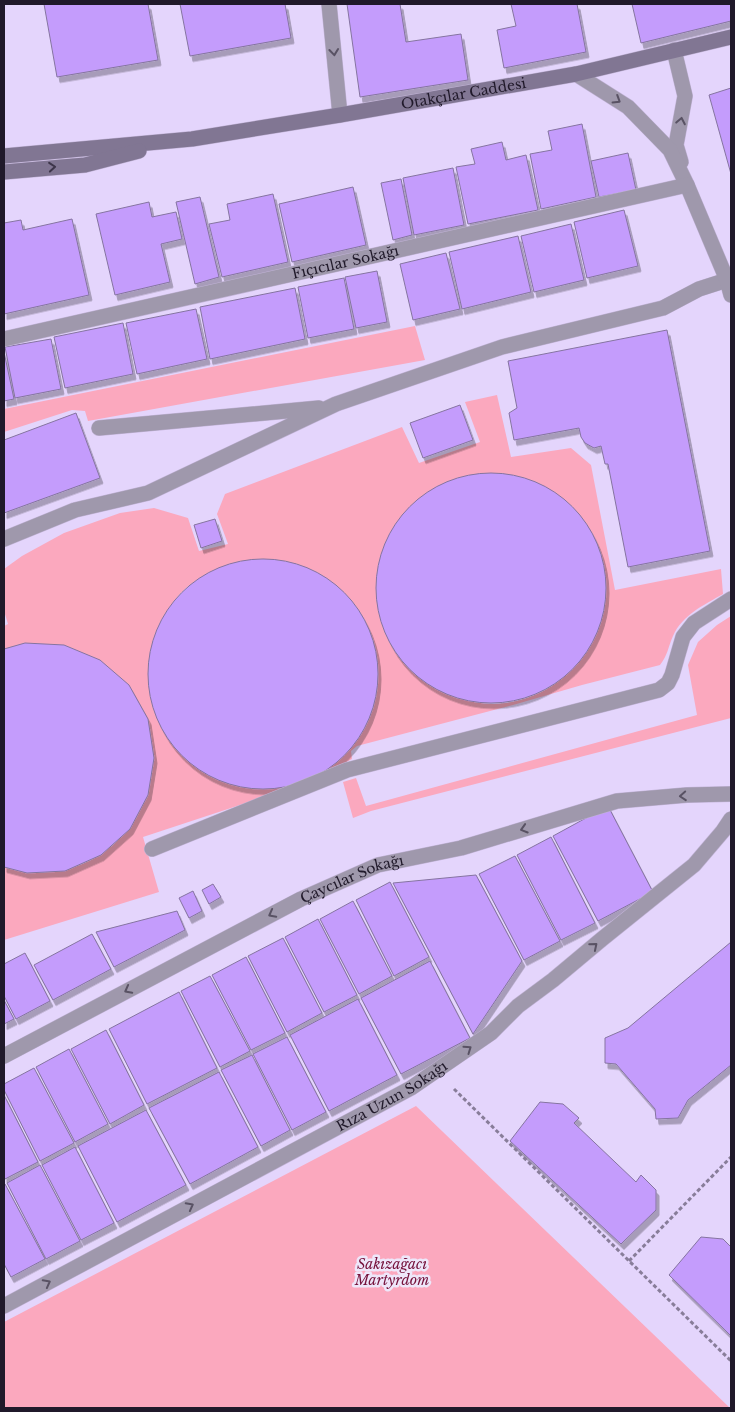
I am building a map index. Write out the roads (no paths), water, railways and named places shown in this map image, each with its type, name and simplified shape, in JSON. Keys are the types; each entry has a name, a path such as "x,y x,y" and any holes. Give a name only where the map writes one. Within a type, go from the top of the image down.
{"main road":[{"name":"Otakçılar Caddesi","path":"4,156 192,139 340,115 576,74 731,37"},
{"name":"Otakçılar Caddesi","path":"4,172 85,165 192,139"}],"street":[{"path":"328,4 340,115"},
{"path":"674,50 686,96 676,145 687,185"},
{"path":"576,74 628,108 670,150 687,185 727,280 731,294"},
{"name":"Fıçıcılar Sokağı","path":"4,339 687,185"},
{"path":"4,539 74,510 148,492 336,404 502,348 663,308 699,289 727,280"},
{"path":"99,428 331,407"},
{"path":"152,849 347,770 659,690 668,682 672,675 683,637 688,630 694,623 731,599"},
{"name":"Çaycılar Sokağı","path":"4,1056 301,899 378,865 461,848 617,802 687,795 731,794"},
{"name":"Rıza Uzun Sokağı","path":"4,1306 411,1088 491,1033 518,1006 553,980 694,865 731,819"}],"park label":[{"name":"Sakızağacı Martyrdom","path":"392,1272"}]}
